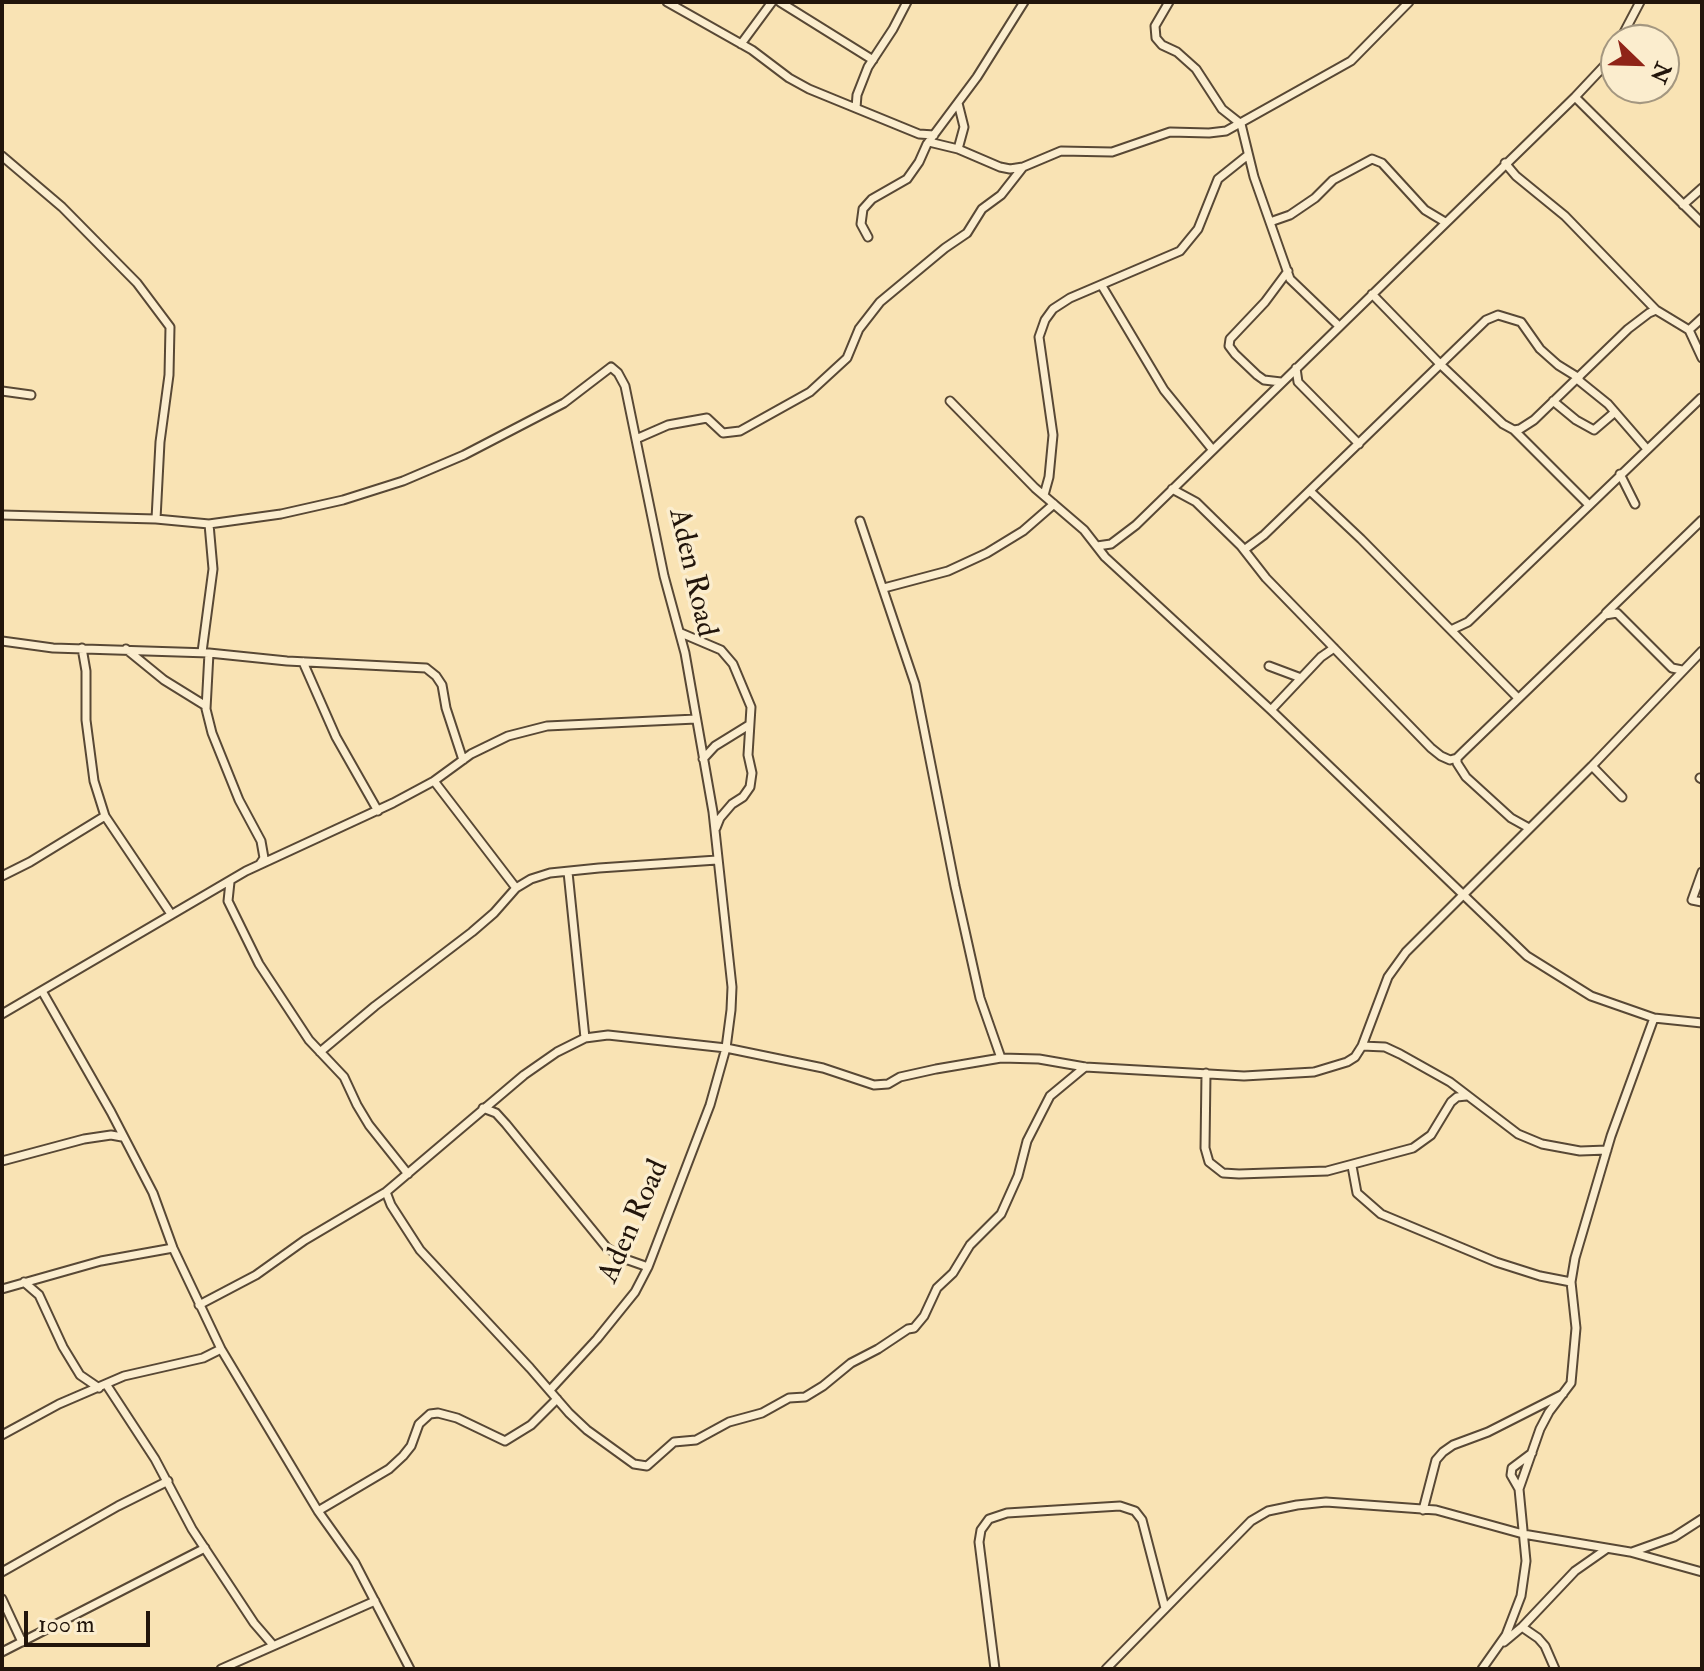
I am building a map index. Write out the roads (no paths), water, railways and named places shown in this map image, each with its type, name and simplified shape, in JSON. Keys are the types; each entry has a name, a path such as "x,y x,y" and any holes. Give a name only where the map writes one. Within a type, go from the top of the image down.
{"street":[{"path":"667,2 763,56 789,78 1010,169 1023,167 1061,151 1112,152 1170,132 1226,131 1351,61 1409,2"},
{"path":"741,44 772,2"},
{"path":"780,2 873,60"},
{"path":"856,108 861,83 907,2"},
{"path":"868,237 861,224 863,209 872,199 907,179 1024,2"},
{"path":"1169,2 1155,26 1156,38 1196,69 1222,109 1241,124 1248,155 1290,279 1339,326"},
{"path":"1628,24 1640,2"},
{"path":"1097,546 1111,544 1121,537 1172,489 1600,70"},
{"path":"1575,97 1702,223"},
{"path":"958,103 964,127 958,149"},
{"path":"1044,495 1053,435 1039,337 1045,320 1053,309 1070,298 1180,251 1198,229 1218,179 1248,155"},
{"path":"2,156 62,207 137,283 170,327 169,375 160,442 156,519"},
{"path":"1270,222 1290,215 1315,198 1333,180 1372,159 1382,163 1425,210 1445,222"},
{"path":"1505,163 1516,176 1565,216 1656,310 1689,330 1702,358"},
{"path":"636,439 668,425 707,418 723,433 740,431 810,392 827,380 847,358 859,329 880,302 967,233 982,209 1001,195 1023,167"},
{"path":"1683,205 1702,188"},
{"path":"1281,382 1264,380 1229,346 1237,329 1265,302 1288,271"},
{"path":"1102,286 1164,390 1212,449"},
{"path":"1372,294 1441,365 1503,424 1514,430 1588,504"},
{"path":"1514,430 1525,426 1638,320 1656,310"},
{"path":"1244,550 1310,491 1486,320 1498,315 1521,322 1540,349 1615,412 1647,449"},
{"path":"1689,330 1702,318"},
{"name":"Aden Road","path":"2,515 156,519 209,524 281,514 343,500 403,481 464,455 564,403 611,367 618,373 625,386 667,587 681,633 715,830 732,987 726,1048 706,1116 648,1267 635,1292 616,1316 550,1390"},
{"path":"1296,368 1298,382 1359,444"},
{"path":"2,391 31,395"},
{"path":"1451,630 1468,622 1701,398"},
{"path":"950,401 1044,495 1084,530 1123,574 1271,710 1527,956 1591,996 1654,1018 1702,1023"},
{"path":"1553,401 1594,430 1615,412"},
{"path":"1620,474 1635,504"},
{"path":"1172,489 1196,502 1431,748 1450,760 1457,758 1702,520"},
{"path":"1310,491 1518,698"},
{"path":"884,588 948,571 987,553 1023,531 1054,504"},
{"path":"860,521 915,684 976,983 1001,1058"},
{"path":"209,524 213,569 205,652 206,706 227,773 261,841 264,858 260,864"},
{"path":"1605,615 1617,613 1672,668 1682,670"},
{"path":"681,633 721,650 733,664 752,715 748,755 752,773 750,787 720,818 715,830"},
{"path":"2,641 53,648 205,652 303,662 407,666 432,671 442,685 463,760"},
{"path":"82,648 90,758 105,816 171,914"},
{"path":"1271,710 1334,648"},
{"path":"125,649 164,680 206,706"},
{"path":"199,1305 256,1275 305,1240 386,1192 483,1108 535,1068 585,1038 608,1035 726,1048 823,1068 874,1085 888,1084 900,1077 936,1069 1001,1058 1039,1059 1085,1067 1276,1076 1314,1072 1347,1062 1355,1057 1362,1046 1388,977 1397,963 1702,651"},
{"path":"303,662 336,737 378,811"},
{"path":"1269,666 1301,678"},
{"path":"2,1014 260,864 378,811 508,736 547,726 696,719"},
{"path":"702,759 715,746 749,725"},
{"path":"1457,758 1459,768 1479,791 1511,818 1529,828"},
{"path":"1592,766 1622,797"},
{"path":"434,781 516,888"},
{"path":"2,876 105,816"},
{"path":"261,841 279,856"},
{"path":"320,1052 494,913 516,888 531,879 550,873 717,860"},
{"path":"568,872 585,1038"},
{"path":"1702,872 1692,900 1702,902"},
{"path":"228,901 230,882"},
{"path":"215,890 228,901 259,964 320,1052 344,1077 369,1125 408,1174"},
{"path":"42,991 153,1193 173,1248 221,1349 318,1511 355,1563 410,1669"},
{"path":"1519,1489 1549,1412 1565,1393 1573,1373 1576,1328 1571,1282 1575,1258 1607,1150 1654,1018"},
{"path":"1362,1046 1385,1047 1450,1082 1518,1134 1542,1144 1580,1151 1607,1150"},
{"path":"386,1192 420,1250 557,1399 587,1430 634,1464 647,1466 674,1442 696,1440 729,1422 762,1413 798,1396 805,1397 851,1363 920,1322 937,1288 953,1273 970,1245 1001,1214 1011,1196 1027,1141 1050,1096 1085,1067"},
{"path":"1206,1073 1205,1148 1209,1162 1218,1170 1239,1174 1297,1174 1352,1166 1422,1143 1431,1135 1451,1102 1457,1097 1466,1096"},
{"path":"483,1108 496,1113 506,1124 607,1248 648,1267"},
{"path":"2,1161 84,1139 111,1135 122,1137"},
{"path":"1352,1166 1357,1193 1381,1214 1496,1262 1571,1282"},
{"path":"2,1289 101,1261 173,1248"},
{"path":"24,1282 39,1295 80,1375 102,1386 168,1481 205,1548 254,1623 273,1645"},
{"path":"2,1435 59,1404 102,1386 146,1369 203,1358 221,1349"},
{"path":"1423,1510 1436,1460 1443,1452 1565,1393"},
{"path":"318,1511 389,1469 403,1456 419,1424 430,1414 457,1418 505,1441 531,1425 557,1399"},
{"path":"1482,1669 1501,1644 1515,1616 1522,1587 1526,1561 1519,1489 1511,1475 1512,1468 1532,1453"},
{"path":"2,1572 168,1481"},
{"path":"1106,1669 1251,1521 1268,1511 1326,1502 1436,1510 1523,1534 1630,1552 1701,1571"},
{"path":"995,1669 979,1542 981,1530 989,1519 1007,1513 1120,1506 1135,1511 1142,1520 1165,1608"},
{"path":"1630,1552 1674,1537 1702,1519"},
{"path":"1577,1545 1583,1563"},
{"path":"2,1652 205,1548"},
{"path":"1501,1644 1522,1627 1583,1563 1605,1550"},
{"path":"2,1599 22,1642"},
{"path":"221,1669 375,1601"},
{"path":"1522,1627 1545,1646 1555,1669"}]}
